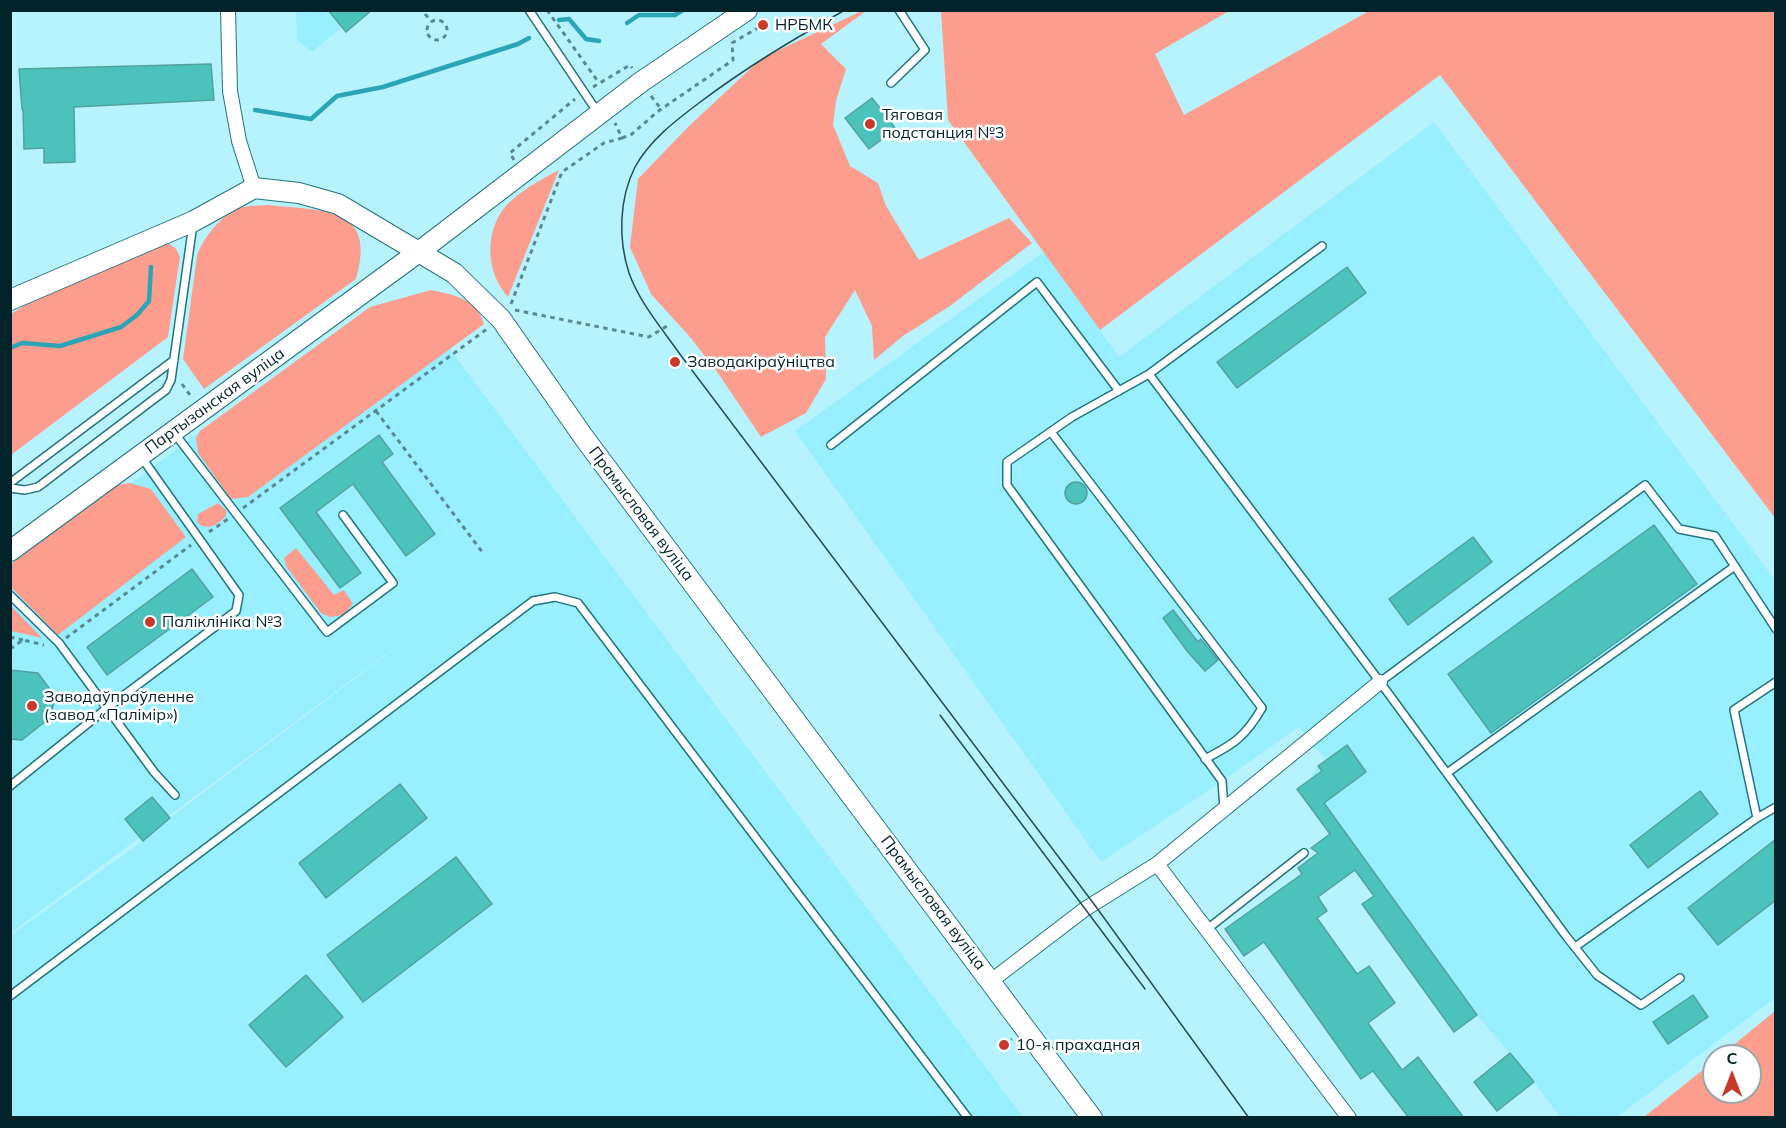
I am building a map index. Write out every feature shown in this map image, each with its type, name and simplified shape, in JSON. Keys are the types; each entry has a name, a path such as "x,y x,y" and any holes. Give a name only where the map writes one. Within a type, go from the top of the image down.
{"main road":[{"path":"420,251 641,82 747,10"},
{"path":"10,300 194,220 254,188"},
{"name":"Прамысловая вуліца","path":"254,188 299,193 338,204 454,273 501,319 585,439 1092,1118"},
{"name":"Партызанская вуліца","path":"10,551 420,251"}],"street":[{"path":"228,10 230,91 238,141 254,188"},
{"path":"991,981 1085,909 1156,864 1380,682"},
{"path":"1156,864 1348,1118"}],"lane":[{"path":"529,10 599,115"},
{"path":"891,83 925,50 899,10"},
{"path":"10,488 25,490 38,487 166,390 171,380 194,220"},
{"path":"1224,809 1222,782 1007,485 1007,462 1051,432 1149,374 1322,246"},
{"path":"831,445 1037,282 1119,391"},
{"path":"10,483 174,360"},
{"path":"1149,374 1597,975 1641,1005 1680,978"},
{"path":"173,432 327,632 393,583 343,515"},
{"path":"1051,432 1262,708 1251,727 1233,745 1205,759"},
{"path":"10,786 107,708 236,611 238,595 141,456"},
{"path":"1380,682 1645,485 1679,529 1715,536 1776,629"},
{"path":"1447,773 1735,566"},
{"path":"10,595 59,643 154,772 175,795"},
{"path":"10,996 533,601 555,597 578,603 968,1118"},
{"path":"1757,818 1734,710 1776,682"},
{"path":"1575,947 1757,818 1776,807"},
{"path":"1206,930 1304,853"}],"path":[{"path":"547,10 599,83"},
{"path":"425,14 431,21"},
{"path":"439,20 446,24 447,32 443,39 435,40 428,36 427,28 431,21 439,20"},
{"path":"667,326 649,337 509,309 562,172 604,143 632,134 657,112 733,60 732,43 764,25"},
{"path":"599,115 617,124 622,138"},
{"path":"10,637 46,645 59,643 501,319"},
{"path":"376,411 483,554"},
{"path":"10,649 23,640"}],"shaded area":[{"path":"296,11 372,11 346,32 342,27 312,52 297,40"},
{"path":"866,11 821,44 846,69 836,101 833,125 850,166 878,183 886,206 919,260 1009,218 1032,243 950,306 903,336 874,360 872,326 855,290 825,337 826,379 806,413 761,437 718,373 690,337 651,294 630,247 638,179 688,127 762,58"},
{"path":"941,11 1229,11 1155,54 1184,115 1369,11 1775,11 1775,518 1440,75 1100,330 948,120"},
{"path":"1434,122 1775,580 1775,998 1714,1044 1702,1044 1702,1053 1617,1117 1560,1117 1534,1082 1477,1015 1308,781 1318,766 1326,760 1299,727 1101,862 795,431 1044,252 1119,357"},
{"path":"559,170 508,297 495,276 490,253 498,217 517,196"},
{"path":"268,205 325,212 340,216 352,225 359,237 361,255 356,279 204,389 183,359 197,256 208,235 226,216 243,207"},
{"path":"165,243 175,248 180,257 168,337 11,455 11,314 32,301"},
{"path":"431,290 456,296 470,303 481,315 484,324 248,497 231,499 198,453 196,438 200,431 370,307"},
{"path":"417,305 1023,1117 11,1117 11,935 143,841 170,818 459,600 11,933 11,574 211,423 370,307"},
{"path":"130,483 151,489 186,537 58,635 11,587 11,564 117,485"},
{"path":"218,503 226,510 226,516 223,519 208,527 197,522 198,514"},
{"path":"296,548 334,595 344,590 353,604 343,615 330,617 321,613 286,566 284,558"},
{"path":"11,606 42,638 11,631"},
{"path":"1775,1011 1775,1117 1644,1117 1702,1071 1702,1104 1762,1104 1762,1044 1735,1044"}],"building":[{"path":"328,10 372,10 346,32"},
{"path":"211,64 214,100 74,107 75,162 44,163 44,148 24,149 19,69"},
{"name":"Тяговая подстанция №3","path":"872,98 896,129 869,149 845,118"},
{"path":"1347,267 1366,293 1237,388 1217,362"},
{"path":"379,435 393,454 382,462 435,534 406,556 353,484 316,512 361,573 340,588 280,508"},
{"path":"1076,482 1086,489 1087,493 1080,503 1076,504 1066,497 1065,493 1072,483"},
{"path":"1654,525 1697,584 1491,733 1448,674"},
{"path":"1473,537 1492,562 1408,625 1389,599"},
{"name":"Паліклініка №3","path":"192,569 213,597 107,675 87,647"},
{"path":"1173,610 1198,642 1201,639 1218,660 1205,671 1163,618"},
{"name":"Заводаўпраўленне (завод «Палімір»)","path":"10,670 38,673 55,696 51,717 22,740 10,739"},
{"path":"1347,745 1366,772 1324,803 1477,1015 1454,1032 1362,904 1374,896 1355,870 1318,897 1327,911 1317,918 1357,974 1369,966 1395,1003 1368,1023 1402,1070 1418,1057 1464,1118 1409,1118 1373,1071 1361,1079 1264,942 1244,956 1225,929 1302,874 1298,868 1318,853 1311,848 1330,834 1297,789 1322,771 1318,766"},
{"path":"400,784 427,818 326,898 299,863"},
{"path":"1700,791 1718,814 1648,868 1630,845"},
{"path":"152,797 170,818 143,841 125,819"},
{"path":"1776,839 1776,900 1718,945 1688,908"},
{"path":"456,857 492,904 363,1002 327,955"},
{"path":"306,975 343,1017 286,1067 249,1025"},
{"path":"1693,995 1708,1017 1668,1044 1653,1022"},
{"path":"1510,1053 1534,1082 1497,1111 1474,1082"}],"waterway":[{"path":"627,23 639,15 675,15 683,10"},
{"path":"559,20 569,19 586,39 599,41"},
{"path":"255,110 311,119 337,96 383,87 518,44 529,38"},
{"path":"10,348 22,343 60,346 121,327 137,315 149,301 151,267"}],"tram line":[{"path":"845,10 770,54 716,90 672,124 648,148 635,167 623,206 623,247 629,273 646,306 682,357 1094,904 1249,1118"},
{"path":"940,715 1145,989"}],"place":[{"name":"НРБМК","path":"763,25"},
{"name":"Тяговая подстанция №3","path":"870,124"},
{"name":"Заводакіраўніцтва","path":"675,362"},
{"name":"Паліклініка №3","path":"150,622"},
{"name":"Заводаўпраўленне (завод «Палімір»)","path":"32,706"},
{"name":"10-я прахадная","path":"1004,1045"}]}
